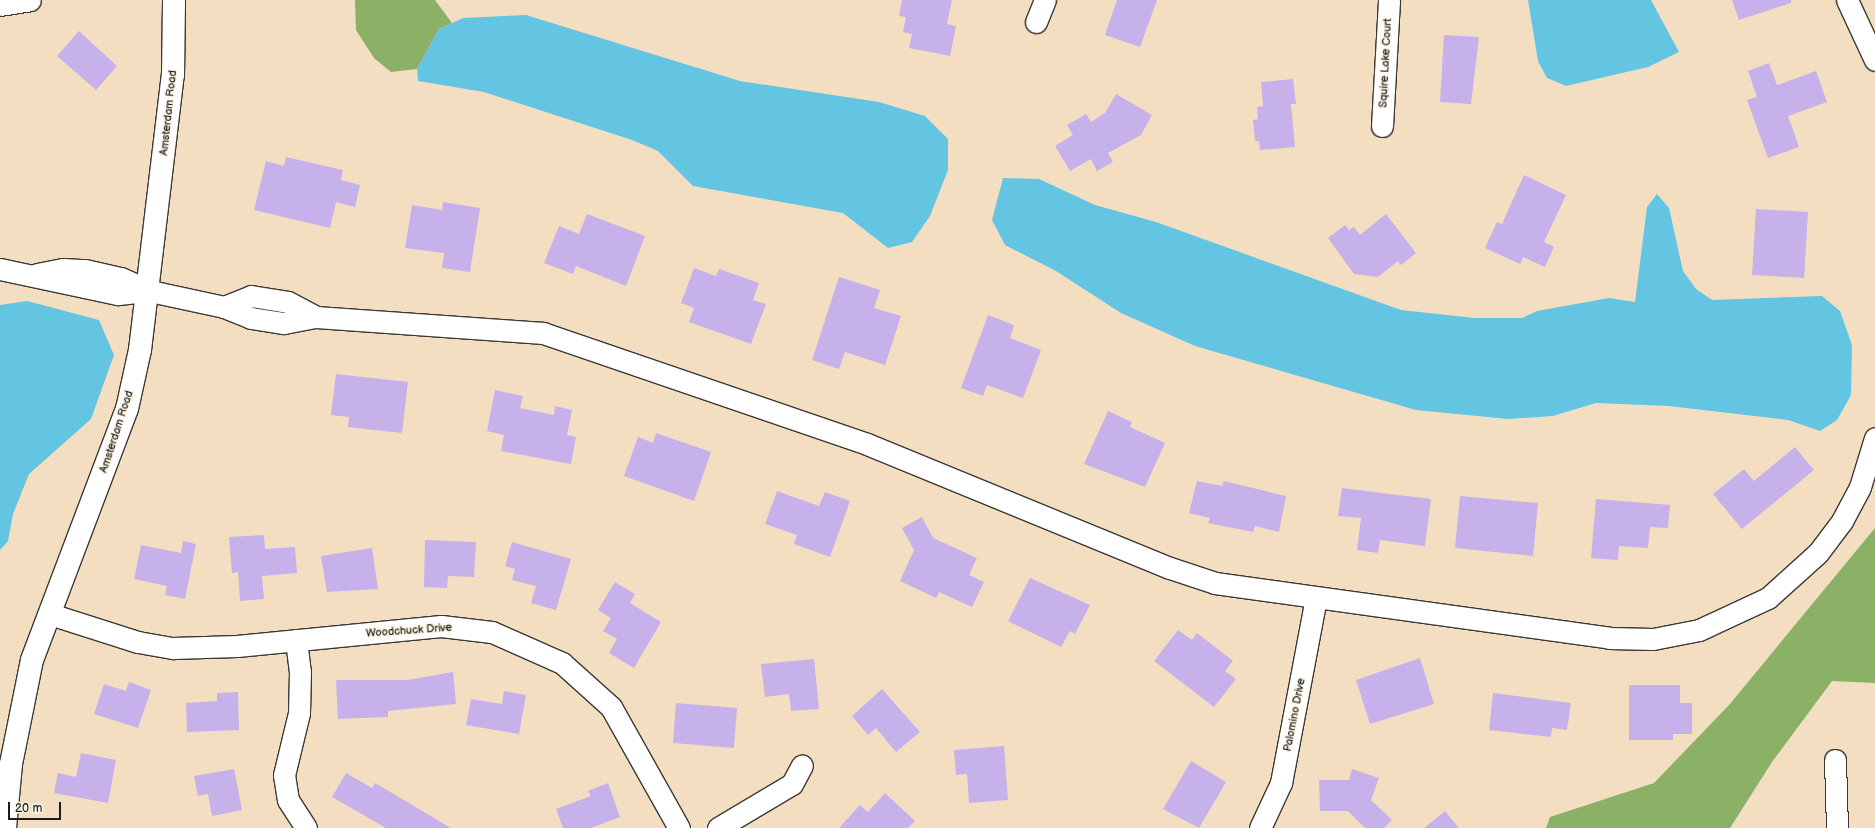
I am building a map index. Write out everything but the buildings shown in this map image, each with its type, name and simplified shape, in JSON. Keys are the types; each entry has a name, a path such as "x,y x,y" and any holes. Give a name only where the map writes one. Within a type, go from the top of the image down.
{"street":[{"path":"0,5 30,0"},
{"name":"Amsterdam Road","path":"5,828 20,711 32,660 127,409 150,291 173,75 174,0"},
{"path":"1036,22 1046,0"},
{"name":"Squire Lake Court","path":"1382,126 1389,0"},
{"path":"1847,0 1875,60"},
{"path":"0,269 37,274 56,283 118,294 150,291 224,307 251,318 284,323 316,317 399,326 505,328 571,340 866,444 1170,568 1215,583 1609,638 1653,638 1699,630 1768,598 1818,553 1842,521 1860,487 1875,438"},
{"name":"Palomino Drive","path":"1262,827 1281,783 1316,598"},
{"name":"Woodchuck Drive","path":"50,614 138,642 173,648 467,627 492,632 562,663 611,707 679,828"},
{"path":"296,640 300,672 299,713 284,775 288,800 306,828"},
{"path":"1835,760 1837,828"},
{"path":"718,828 792,784 802,766"}],"green space":[{"path":"355,0 435,0 452,23 439,29 417,69 391,72 374,58 356,30"},
{"path":"1875,528 1875,683 1832,681 1772,762 1730,828 1546,828 1550,817 1654,783 1729,705"}],"water":[{"path":"1528,0 1651,0 1679,52 1648,67 1566,86 1547,78 1538,61"},
{"path":"526,15 740,81 879,102 925,116 948,139 948,170 930,216 912,242 888,248 843,213 693,186 658,151 632,140 484,92 418,81 417,69 439,29 463,18"},
{"path":"1003,178 1039,179 1095,205 1156,222 1401,310 1475,318 1522,318 1537,311 1609,298 1635,302 1647,207 1657,194 1669,208 1683,271 1696,289 1712,300 1822,296 1840,311 1852,345 1851,395 1837,420 1820,431 1788,420 1669,406 1596,403 1553,416 1508,419 1416,410 1195,346 1121,313 1056,271 1005,245 992,220"},
{"path":"27,301 99,320 114,355 91,419 29,474 13,514 8,541 0,550 0,305"}]}
